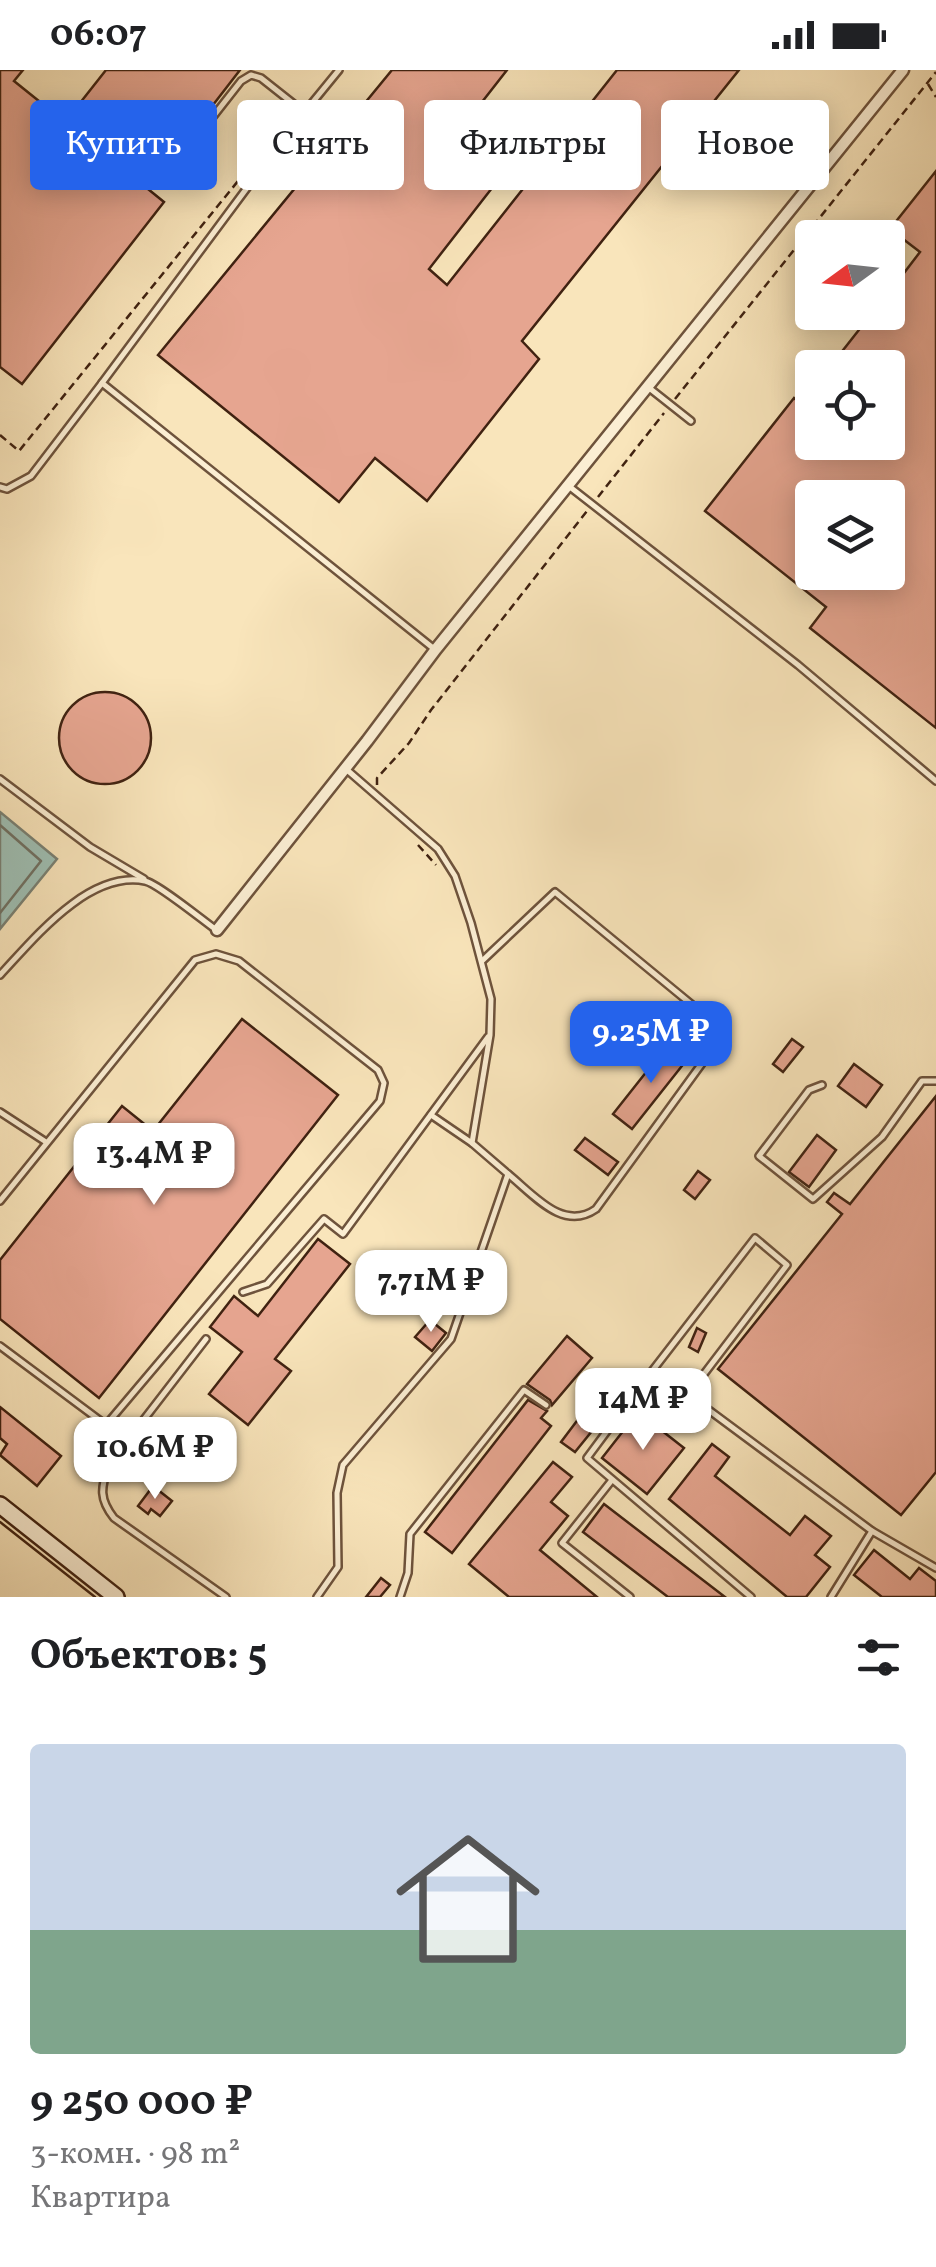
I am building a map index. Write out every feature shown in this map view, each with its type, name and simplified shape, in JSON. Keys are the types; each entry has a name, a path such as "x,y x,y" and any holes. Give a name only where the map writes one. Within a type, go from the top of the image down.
{"main road":[{"path":"0,1505 116,1597"}],"street":[{"path":"217,930 436,650 903,70"}],"lane":[{"path":"314,100 339,70"},
{"path":"217,112 250,75 261,78 289,100"},
{"path":"0,488 7,490 30,476 246,190"},
{"path":"102,383 436,650"},
{"path":"648,386 690,421"},
{"path":"568,486 798,664 936,780"},
{"path":"346,769 438,849 455,876 491,999 490,1035 472,1144"},
{"path":"0,779 90,847 146,880 217,930"},
{"path":"0,975 50,921 79,900 100,888 146,880"},
{"path":"431,1114 560,1216 573,1219 596,1209 703,1062 707,1043 696,1008 555,892 482,961"},
{"path":"0,1201 195,960 216,954 239,961 378,1070 384,1083 380,1101 106,1425 0,1346"},
{"path":"243,1292 268,1284 324,1218 344,1234 490,1035"},
{"path":"822,1085 808,1090 758,1156 814,1200 882,1137 922,1080 936,1080"},
{"path":"0,1112 46,1142"},
{"path":"317,1597 338,1567 337,1492 344,1464 451,1338 508,1174"},
{"path":"704,1374 787,1266 755,1238 587,1458 751,1597"},
{"path":"206,1339 108,1466 101,1487 103,1503 114,1518 226,1597"},
{"path":"639,1388 698,1402 872,1531 936,1568"},
{"path":"400,1597 408,1573 410,1534 524,1390 546,1406"},
{"path":"612,1480 562,1543 630,1597"},
{"path":"831,1597 872,1531"}],"path":[{"path":"927,83 936,97"},
{"path":"0,436 19,451 237,183"}],"water":[{"path":"0,812 57,859 0,929"}],"building":[{"path":"0,70 23,70 14,81 38,100 30,100 30,190 149,190 164,202 22,384 0,367"},
{"path":"106,70 240,70 217,100 82,100"},
{"path":"392,70 507,70 484,100 424,100 424,190 490,190 429,269 447,285 522,190 641,190 641,100 593,100 617,70 739,70 715,100 661,100 661,167 522,341 539,359 427,501 375,458 339,502 158,355 293,190 404,190 404,100 367,100"},
{"path":"936,171 936,728 810,628 826,607 805,590 905,590 905,480 795,480 795,582 705,511 794,398 795,460 905,460 905,350 843,350 859,330 905,330 905,272 920,252 905,240 905,220 897,220"},
{"path":"105,692 138,705 151,738 138,771 105,784 72,771 59,738 72,705"},
{"path":"242,1019 338,1095 99,1398 0,1319 0,1260 122,1106 153,1131"},
{"path":"792,1039 803,1047 783,1072 773,1064"},
{"path":"670,1042 689,1057 632,1129 613,1114"},
{"path":"854,1064 882,1085 866,1107 838,1086"},
{"path":"936,1096 936,1472 901,1515 718,1369 842,1214 827,1202 834,1193 850,1204"},
{"path":"817,1135 836,1150 809,1187 789,1172"},
{"path":"585,1138 618,1162 608,1175 575,1150"},
{"path":"698,1171 710,1180 695,1199 684,1190"},
{"path":"318,1239 350,1264 275,1359 291,1371 248,1425 209,1394 242,1352 210,1327 234,1296 258,1316"},
{"path":"430,1320 446,1333 432,1351 415,1337"},
{"path":"697,1328 706,1333 698,1352 689,1347"},
{"path":"567,1336 592,1358 552,1405 527,1384"},
{"path":"610,1377 626,1389 575,1452 561,1442"},
{"path":"528,1400 547,1411 541,1418 551,1426 452,1553 425,1532"},
{"path":"0,1407 61,1456 37,1486 0,1455 7,1444 0,1438"},
{"path":"638,1412 684,1448 647,1494 602,1458"},
{"path":"712,1444 729,1457 715,1476 790,1535 805,1516 831,1536 815,1555 830,1567 806,1597 787,1597 669,1499"},
{"path":"553,1462 572,1477 551,1502 568,1516 540,1550 597,1597 509,1597 469,1564"},
{"path":"153,1486 172,1501 160,1516 151,1509 148,1514 138,1506"},
{"path":"604,1504 725,1597 668,1597 583,1532"},
{"path":"874,1550 910,1579 919,1568 936,1581 936,1597 882,1597 854,1575"},
{"path":"381,1578 390,1585 380,1597 366,1597"}],"tram line":[{"path":"0,1522 95,1597"}]}
